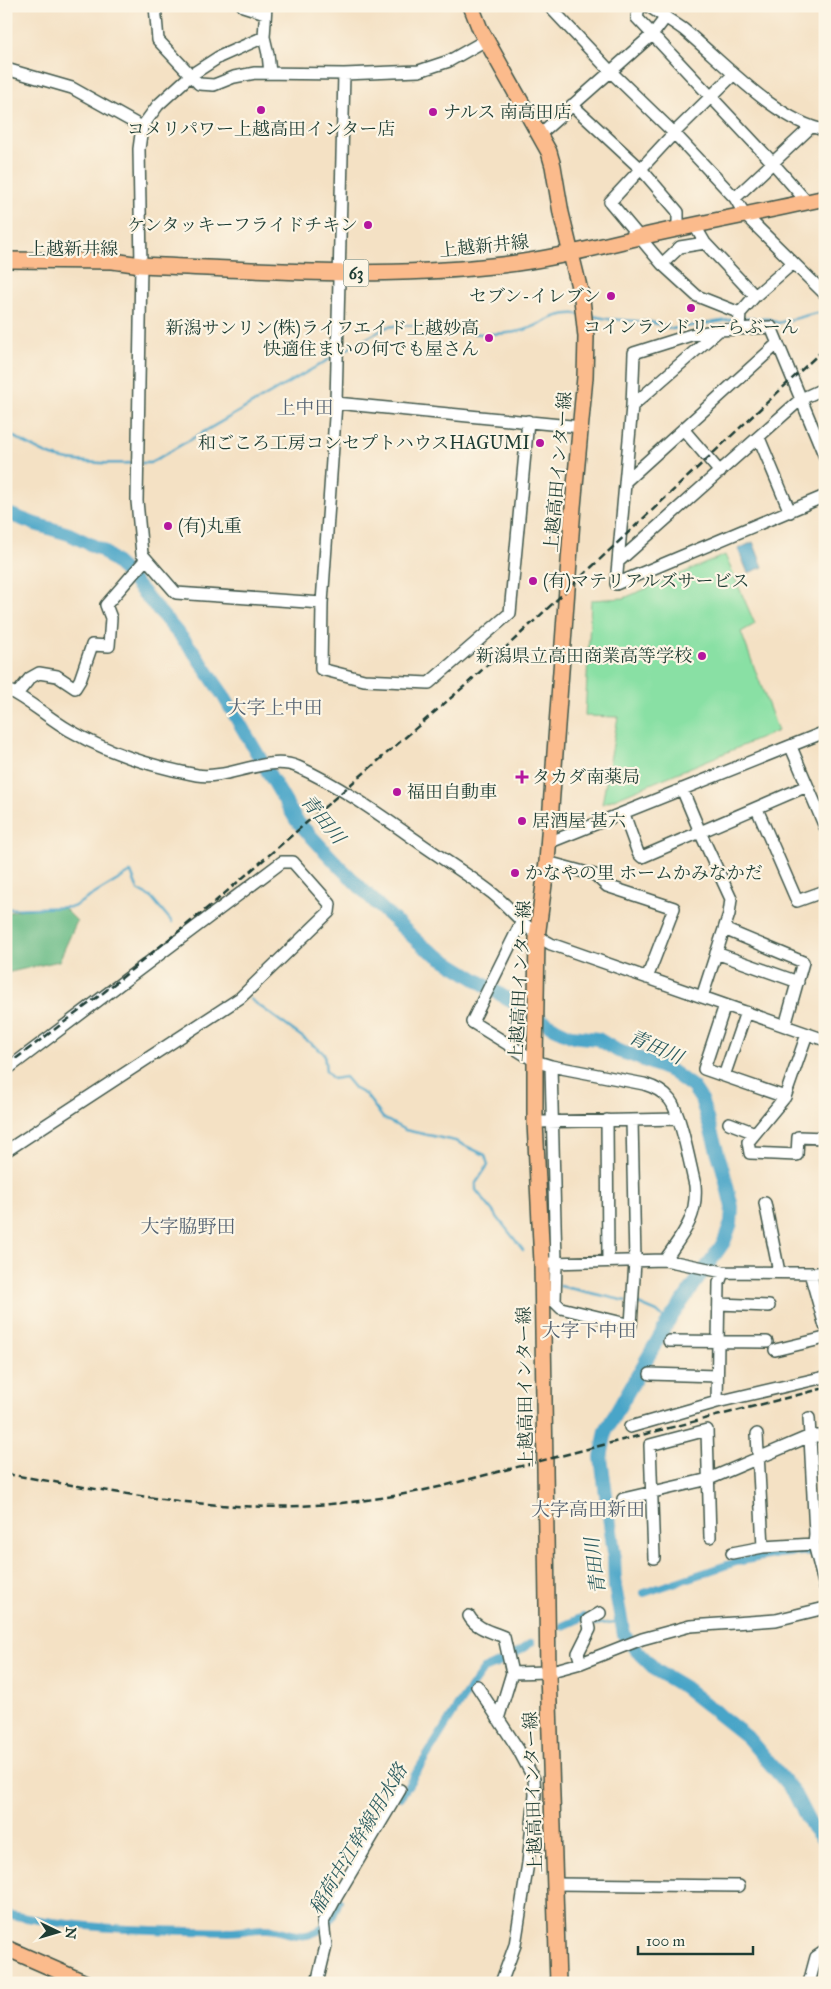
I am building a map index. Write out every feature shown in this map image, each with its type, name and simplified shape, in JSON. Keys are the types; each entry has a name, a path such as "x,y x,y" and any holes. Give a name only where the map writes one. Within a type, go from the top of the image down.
{"main road":[{"name":"上越高田インター線","path":"471,6 486,40 549,152 582,299 586,337 586,377 573,507 547,862 537,937 535,1044 535,1122 549,1263 548,1672 558,1983"},
{"name":"上越新井線","path":"6,260 113,261 140,266 397,273 482,267 571,254 825,198"},
{"name":"上越新井線","path":"6,268 113,270 140,266"},
{"path":"6,1948 81,1982"}],"street":[{"path":"156,6 158,40 199,84 209,85 241,74 344,74 418,71 449,60 486,40"},
{"path":"243,6 266,10 264,37 270,73"},
{"path":"639,6 637,18 807,202"},
{"path":"648,6 666,17 734,74 781,110 811,126 825,130"},
{"path":"550,7 610,71 674,133 736,198 745,215 792,264 825,294"},
{"path":"540,135 653,34 666,17"},
{"path":"264,37 219,57 191,75 158,105 142,127 139,157 140,266 137,501 142,554 176,593 322,602"},
{"path":"6,69 72,88 142,127"},
{"path":"344,74 336,403 322,602 321,669 364,680 429,683 510,613 528,421"},
{"path":"734,74 674,133 610,202 662,264 697,296 740,320 771,327 825,457"},
{"path":"572,105 641,169 678,212 678,229"},
{"path":"736,198 811,126"},
{"path":"695,226 705,244 755,296"},
{"path":"662,264 680,247 705,244"},
{"path":"792,264 755,296 740,320 719,330 691,335 634,353 632,406 616,584 825,496"},
{"path":"632,406 719,330"},
{"path":"626,481 777,344"},
{"path":"618,561 801,399 825,388"},
{"path":"336,403 581,427"},
{"path":"682,429 720,472"},
{"path":"758,438 790,512"},
{"path":"17,694 30,678 39,673 57,676 74,688 80,680 92,645 109,646 111,618 106,604 146,559"},
{"path":"6,688 68,730 96,744 171,770 201,775 229,773 268,765 293,765 327,782 466,874 502,902 537,937 563,949 825,1040"},
{"path":"548,843 825,732"},
{"path":"791,747 825,828"},
{"path":"624,814 638,853 642,857 808,786"},
{"path":"682,789 732,899 702,997"},
{"path":"757,809 797,901 825,890"},
{"path":"6,1070 282,862 293,862 330,904 329,912 240,998 6,1151"},
{"path":"547,862 595,875 607,886 674,908 647,978"},
{"path":"522,921 472,1022 535,1061 654,1087 669,1098 678,1118 695,1185 695,1206 690,1223 665,1260"},
{"path":"724,929 803,962 786,1026"},
{"path":"716,953 798,982"},
{"path":"725,1005 704,1069 785,1097"},
{"path":"724,1076 746,1012"},
{"path":"808,1034 785,1097 748,1142 750,1153 797,1155 798,1137 825,1138"},
{"path":"551,1066 553,1122 549,1263 555,1302 561,1308 631,1324 635,1261 632,1120"},
{"path":"535,1122 678,1118"},
{"path":"607,1120 608,1261"},
{"path":"729,1123 755,1133"},
{"path":"765,1203 779,1272"},
{"path":"549,1263 665,1260 719,1271 825,1273"},
{"path":"717,1402 719,1271"},
{"path":"810,1273 825,1326"},
{"path":"719,1304 769,1306"},
{"path":"669,1341 718,1341 771,1346 825,1338"},
{"path":"650,1374 717,1376"},
{"path":"630,1426 717,1402 825,1377"},
{"path":"809,1418 814,1544 825,1587"},
{"path":"654,1558 650,1445 707,1430 710,1537"},
{"path":"757,1434 763,1546"},
{"path":"623,1499 709,1479 810,1436 825,1436"},
{"path":"732,1553 763,1546 814,1544"},
{"path":"512,1673 548,1672 581,1663 642,1639 690,1626 776,1620 825,1608"},
{"path":"581,1663 578,1653 589,1626 588,1620 600,1613"},
{"path":"469,1616 472,1622 504,1637 512,1673 498,1719"},
{"path":"477,1686 518,1749 534,1779 535,1795 528,1863 515,1946 502,1983"},
{"path":"317,1983 326,1946 323,1922 336,1896 400,1790"},
{"path":"535,1795 552,1794"},
{"path":"555,1884 738,1886"},
{"path":"810,1983 816,1957 825,1952"}],"green space":[{"path":"725,555 755,624 741,632 778,731 602,804 618,717 585,716 591,600 624,598"},
{"path":"63,907 77,921 59,961 6,973 6,913 24,909"}],"water":[{"path":"753,542 763,567 748,573 738,549"}],"waterway":[{"path":"743,318 769,319 778,323 816,313 825,313"},
{"path":"342,352 387,327 399,325 424,326 474,334 503,334 528,329 561,315 578,314"},
{"path":"588,315 608,319 651,322 672,329 735,319"},
{"path":"142,463 150,463 333,357"},
{"path":"6,433 40,451 60,458 92,462 134,463"},
{"name":"青田川","path":"6,513 69,534 102,550 123,569 194,652 223,695 296,820 383,910 424,947 556,1029 571,1036 598,1039 618,1051 671,1071 693,1087 701,1099 723,1170 732,1207 731,1223 724,1242 668,1322 606,1430 601,1458 614,1553 615,1587 624,1635 635,1649 657,1671 684,1687 747,1737 793,1791 810,1824 825,1842"},
{"path":"6,909 73,907 131,872 138,890 152,898 172,922"},
{"path":"250,999 324,1053 326,1071 333,1079 345,1077 355,1089 366,1095 383,1118 405,1130 455,1141 485,1155 488,1165 476,1183 476,1190 523,1250"},
{"path":"560,1286 626,1301"},
{"path":"636,1303 657,1312 668,1322"},
{"name":"稲荷中江幹線用水路","path":"644,1593 736,1562 778,1554 825,1550"},
{"name":"稲荷中江幹線用水路","path":"563,1626 583,1617"},
{"path":"593,1625 622,1621"},
{"name":"稲荷中江幹線用水路","path":"401,1797 461,1701 484,1669 504,1661 531,1643"},
{"name":"稲荷中江幹線用水路","path":"6,1914 61,1923 117,1928 229,1932 267,1929 295,1935 306,1935 326,1925 339,1901"}],"railway":[{"path":"6,1066 103,993 217,900 467,684 825,348"},
{"path":"6,1474 121,1493 207,1504 262,1507 340,1503 417,1492 443,1486 825,1388"}],"place":[{"name":"コメリパワー上越高田インター店","path":"261,110"},
{"name":"ナルス 南高田店","path":"433,112"},
{"name":"ケンタッキーフライドチキン","path":"368,225"},
{"name":"セブン-イレブン","path":"611,296"},
{"name":"コインランドリーらぶーん","path":"691,308"},
{"name":"新潟サンリン(株)ライフエイド上越妙高 快適住まいの何でも屋さん","path":"489,338"},
{"name":"和ごころ工房コンセプトハウスHAGUMI","path":"540,443"},
{"name":"(有)丸重","path":"168,526"},
{"name":"(有)マテリアルズサービス","path":"533,581"},
{"name":"新潟県立高田商業高等学校","path":"702,656"},
{"name":"タカダ南薬局","path":"522,777"},
{"name":"福田自動車","path":"397,792"},
{"name":"居酒屋 甚六","path":"522,821"},
{"name":"かなやの里 ホームかみなかだ","path":"515,873"}],"district":[{"name":"上中田","path":"305,407"},
{"name":"大字上中田","path":"275,707"},
{"name":"大字脇野田","path":"188,1226"},
{"name":"大字下中田","path":"589,1330"},
{"name":"大字高田新田","path":"588,1509"}]}
